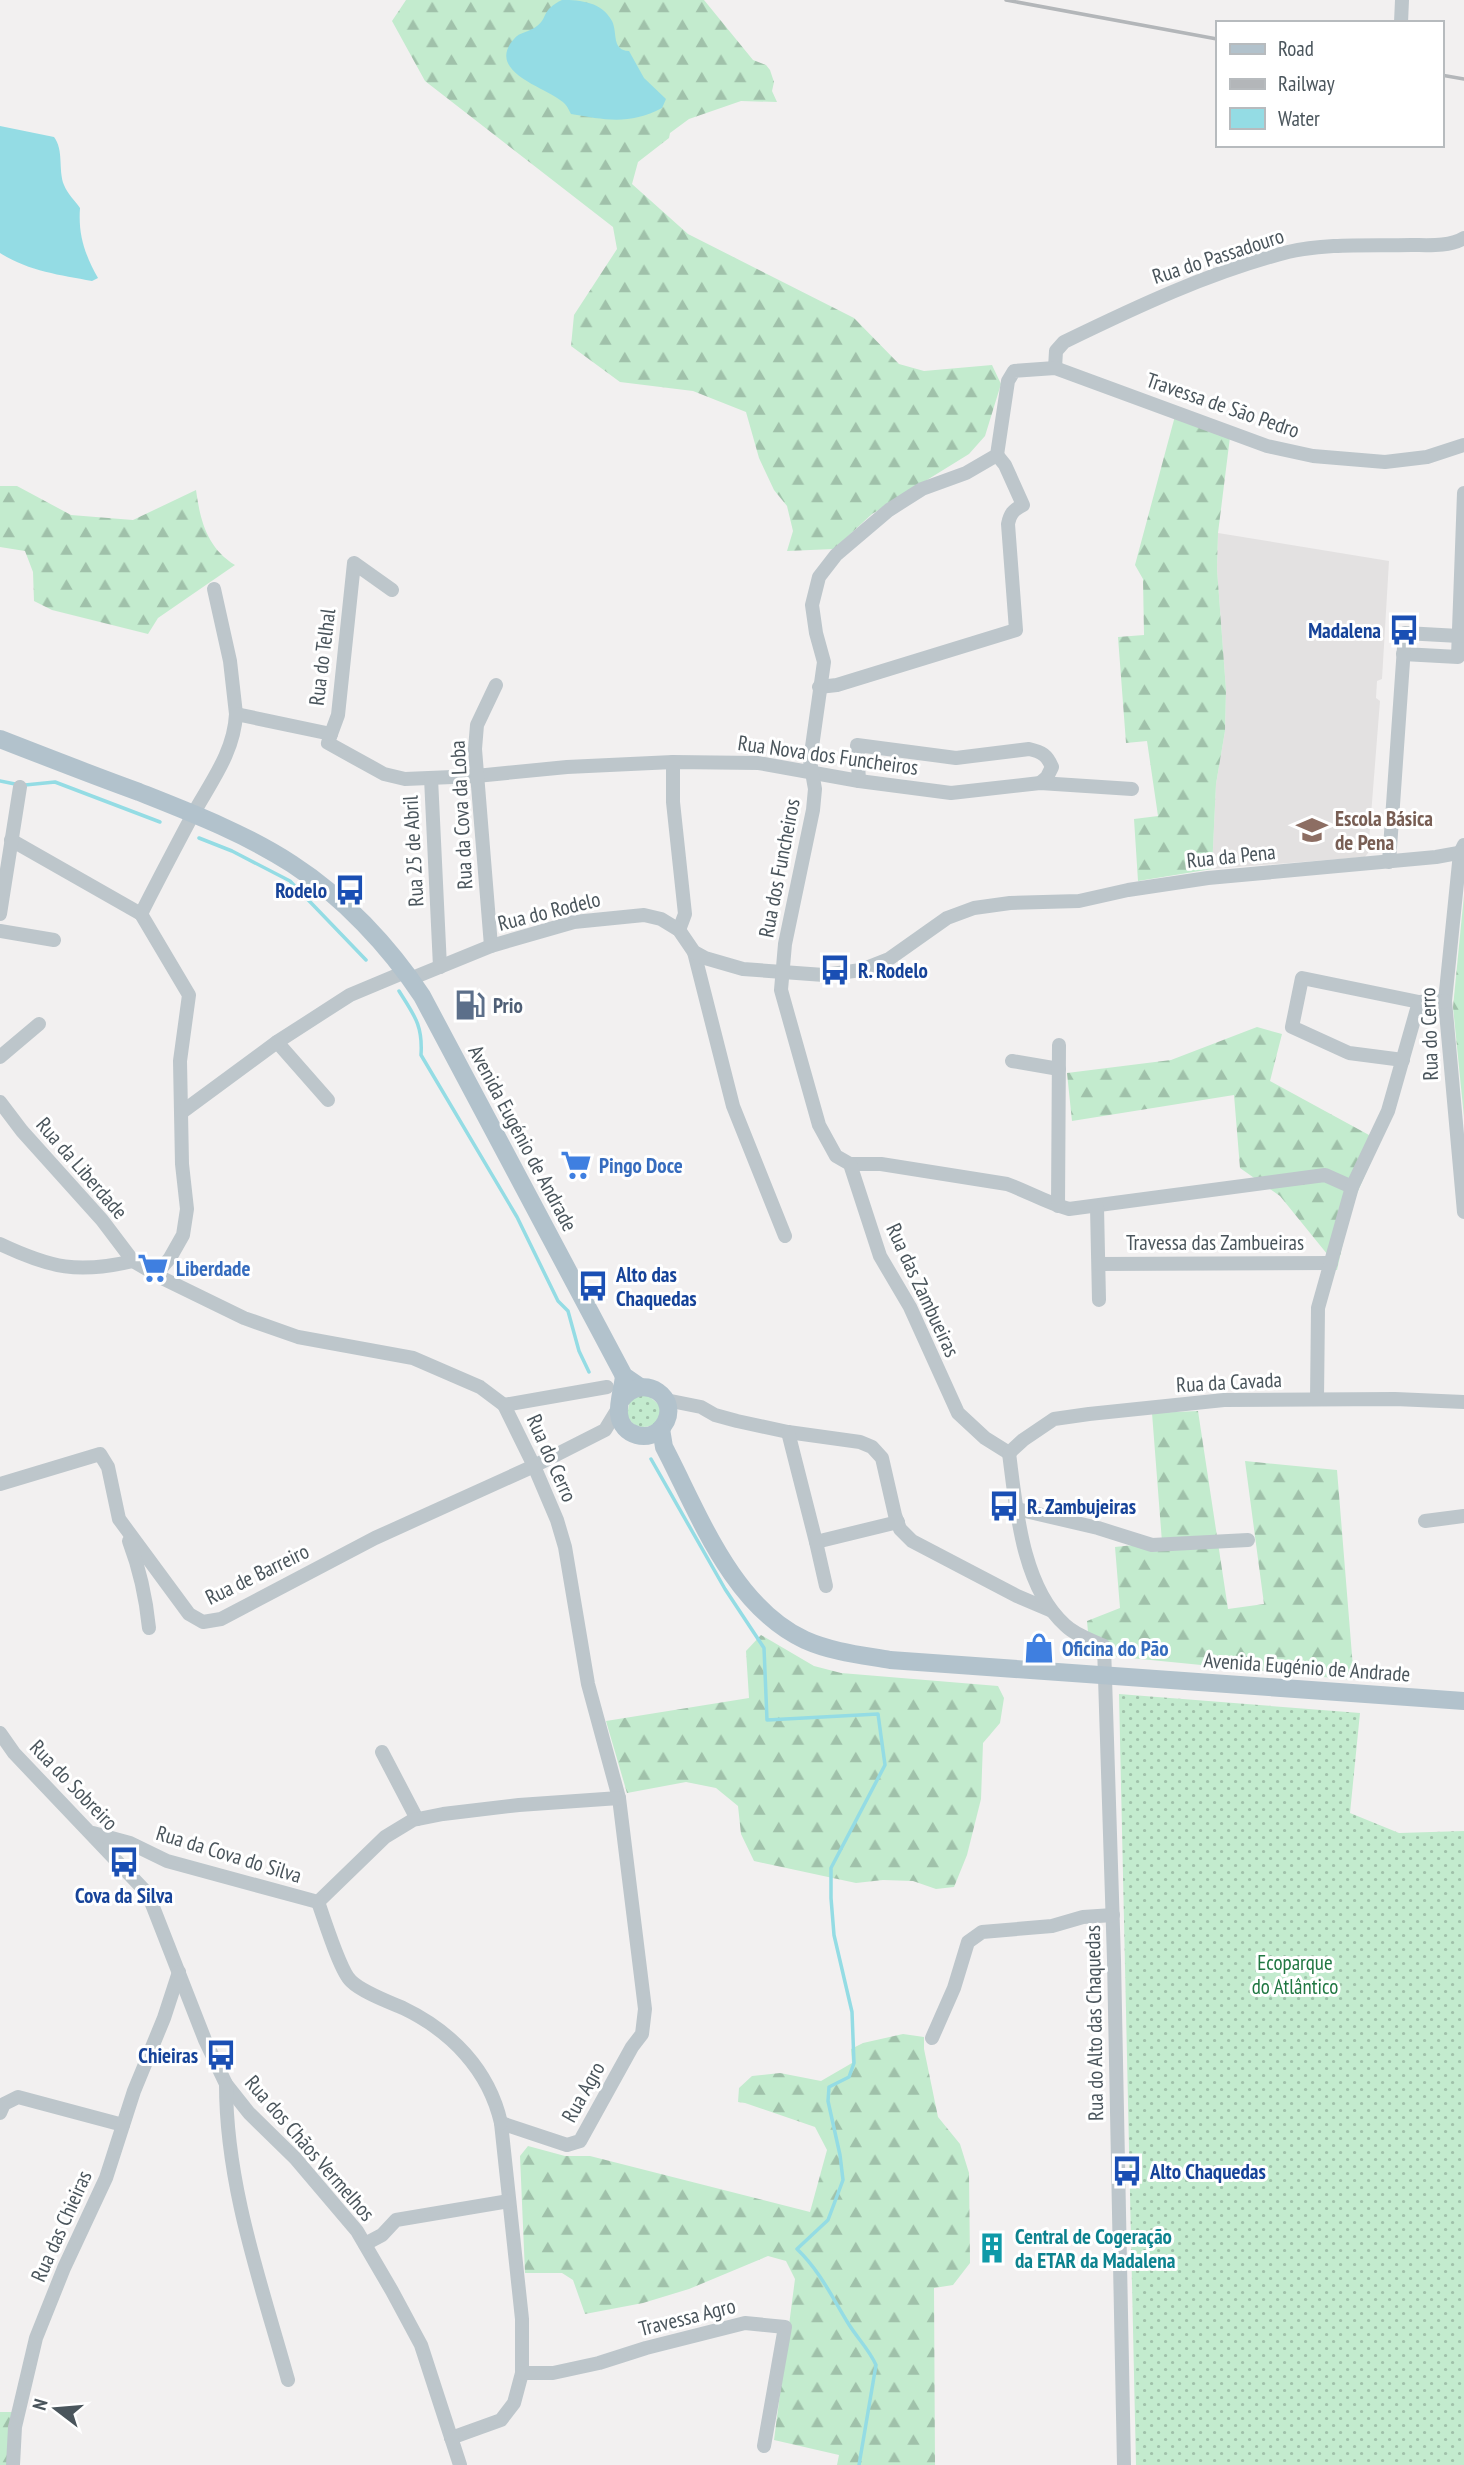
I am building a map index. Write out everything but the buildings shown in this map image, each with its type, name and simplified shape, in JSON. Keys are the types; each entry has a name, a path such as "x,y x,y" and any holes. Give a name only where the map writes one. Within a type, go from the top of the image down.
{"main road":[{"name":"Avenida Eugénio de Andrade","path":"0,739 193,813 255,841 295,866 344,905 408,975 422,996 624,1376 639,1387 655,1389 656,1427 726,1565 739,1584 774,1620 805,1640 844,1653 890,1660 1464,1701"},
{"path":"620,1404 624,1376"},
{"path":"620,1404 632,1389 639,1387"},
{"name":"Avenida Eugénio de Andrade","path":"620,1404 621,1423 656,1427"}],"street":[{"path":"1401,21 1402,0"},
{"name":"Rua do Passadouro","path":"1055,368 1056,351 1064,342 1146,302 1210,277 1290,252 1328,247 1442,244 1464,238"},
{"path":"819,687 837,685 1016,630 1008,524 1010,515 1023,505 1005,465 997,455 1008,381 1014,371 1055,368"},
{"name":"Travessa de São Pedro","path":"1055,368 1267,446 1313,456 1385,462 1427,457 1464,445"},
{"name":"Rua dos Funcheiros","path":"782,972 815,789 810,761 824,662 812,605 819,577 836,555 889,510 922,489 966,472 997,455"},
{"path":"1403,654 1458,657 1464,493"},
{"name":"Rua do Telhal","path":"236,714 331,734 338,715 354,563 392,590"},
{"path":"141,914 193,813 220,769 235,726 229,661 214,589"},
{"path":"1389,862 1405,633 1459,636"},
{"name":"Rua da Cova da Loba","path":"491,946 476,776 477,724 496,685"},
{"path":"331,734 328,743 384,774 405,779 431,778"},
{"path":"859,781 857,745 956,758 1029,749 1048,757 1052,767 1048,777 1040,783"},
{"path":"673,762 673,803 685,914 679,930 694,953 733,1106 785,1236"},
{"name":"Rua Nova dos Funcheiros","path":"476,776 567,767 673,762 760,763 859,781 951,793 1040,783 1132,789"},
{"name":"Rua 25 de Abril","path":"440,967 431,778 476,776"},
{"path":"0,914 20,787"},
{"path":"11,840 141,914 189,995 183,1023 180,1061 182,1164 187,1209 183,1235 170,1258 156,1274"},
{"name":"Rua da Pena","path":"782,972 824,975 861,970 889,959 947,918 974,908 1010,903 1079,901 1128,890 1208,878 1389,862 1463,850"},
{"name":"Rua do Cerro","path":"1463,850 1445,1001 1464,1212"},
{"name":"Rua do Rodelo","path":"182,1112 277,1042 350,995 440,967 491,946 574,922 644,915 662,919 679,930"},
{"path":"0,931 54,940"},
{"path":"694,953 743,969 782,972"},
{"name":"Rua das Zambueiras","path":"782,972 781,990 819,1125 836,1156 850,1164 880,1256 910,1307 958,1413 985,1438 1009,1453"},
{"path":"1402,1060 1349,1053 1292,1027 1301,978 1419,1002 1445,1001"},
{"path":"1317,1399 1318,1308 1352,1187 1388,1111 1419,1002"},
{"path":"0,1056 39,1024"},
{"path":"277,1042 328,1100"},
{"path":"1058,1206 1059,1045"},
{"path":"1012,1061 1059,1069"},
{"name":"Rua da Liberdade","path":"0,1102 102,1220 133,1261"},
{"path":"850,1164 881,1164 1007,1184 1027,1191 1047,1203 1069,1209 1325,1175 1352,1187"},
{"name":"Travessa das Zambueiras","path":"1097,1207 1100,1300"},
{"path":"0,1244 48,1264 74,1269 103,1268 133,1261"},
{"name":"Rua do Cerro","path":"133,1261 244,1318 298,1338 413,1358 480,1387 504,1405 534,1466 557,1520 565,1547 588,1684 619,1798"},
{"name":"Travessa das Zambueiras","path":"1099,1264 1331,1263"},
{"path":"504,1405 607,1387"},
{"name":"Rua da Cavada","path":"1009,1453 1054,1419 1224,1400 1464,1402"},
{"path":"605,1430 620,1404"},
{"path":"605,1430 656,1427 688,1404 737,1421 788,1432 860,1442 873,1447 882,1458 898,1522 912,1541 1017,1596 1050,1610"},
{"name":"Rua de Barreiro","path":"0,1484 100,1454 108,1467 119,1519 190,1614 203,1622 221,1619 375,1538 534,1466 605,1430"},
{"path":"788,1432 826,1586"},
{"path":"1009,1453 1024,1545 1050,1610"},
{"path":"1017,1509 1098,1528 1152,1545 1248,1540"},
{"path":"1425,1521 1464,1516"},
{"path":"816,1542 898,1522"},
{"path":"128,1531 146,1597 149,1628"},
{"name":"Rua do Alto das Chaquedas","path":"1050,1610 1068,1628 1104,1646 1113,1915 1124,2465"},
{"name":"Rua do Sobreiro","path":"0,1733 13,1753 148,1894 179,1972"},
{"path":"382,1752 417,1819"},
{"name":"Rua da Cova do Silva","path":"91,1833 130,1843 167,1861 318,1902 385,1836 417,1819 519,1805 619,1798"},
{"name":"Rua Agro","path":"501,2123 567,2145 580,2141 632,2047 642,2034 645,2009 619,1798"},
{"path":"318,1902 341,1966 351,1982 429,2021 447,2035 480,2071 496,2102 501,2123 522,2319 522,2373 514,2403 501,2420 451,2438"},
{"path":"932,2038 954,1988 968,1941 982,1932 1052,1926 1083,1917 1113,1915"},
{"name":"Rua das Chieiras","path":"13,2465 15,2427 36,2338 64,2268 106,2178 179,1972"},
{"name":"Rua dos Chãos Vermelhos","path":"179,1972 226,2084 249,2113 295,2158 365,2244 421,2345 460,2465"},
{"path":"167,2010 194,2010"},
{"path":"226,2084 226,2122 237,2197 288,2380"},
{"path":"0,2113 4,2104 18,2097 123,2125"},
{"path":"365,2244 383,2235 396,2220 509,2201"},
{"name":"Travessa Agro","path":"522,2373 553,2374 745,2323 785,2327 764,2446"}],"shaded area":[{"path":"1218,533 1389,561 1382,679 1377,681 1376,698 1380,701 1368,853 1365,857 1212,869 1216,784 1225,731 1226,690 1217,569"}],"green space":[{"path":"406,0 704,0 753,60 766,65 770,70 774,82 772,91 777,102 741,101 689,119 638,162 632,184 688,234 854,318 899,364 924,371 992,365 1001,384 985,436 969,454 872,514 834,549 787,551 793,531 787,506 774,490 759,458 746,412 693,391 620,382 571,346 574,315 617,249 613,227 425,81 392,21"},
{"path":"1175,416 1230,437 1218,533 1217,569 1226,690 1225,731 1216,784 1212,869 1138,881 1134,819 1158,816 1147,741 1126,743 1118,637 1144,635 1143,579 1135,565"},
{"path":"0,486 17,486 71,515 133,520 196,490 200,512 211,542 235,565 158,618 148,634 52,610 34,601 33,572 25,551 0,547"},
{"path":"1464,895 1464,1117 1453,1007"},
{"path":"1257,1027 1282,1034 1270,1081 1380,1141 1351,1207 1337,1270 1336,1265 1280,1196 1240,1168 1234,1095 1072,1121 1067,1073 1171,1060"},
{"path":"645,1393 662,1407 656,1424 639,1427 632,1423 627,1415 630,1399"},
{"path":"1198,1411 1228,1609 1264,1604 1245,1461 1337,1470 1354,1680 1090,1654 1087,1621 1120,1608 1115,1547 1162,1542 1152,1413"},
{"path":"761,1635 814,1666 841,1673 998,1686 1004,1698 1000,1723 983,1743 981,1799 967,1855 954,1887 936,1889 913,1881 856,1883 754,1861 741,1834 738,1806 716,1788 686,1782 627,1793 606,1721 749,1698 746,1651"},
{"name":"Ecoparque do Atlântico","path":"1119,1694 1360,1713 1350,1813 1399,1833 1464,1831 1464,2465 1136,2465"},
{"path":"903,2034 924,2037 938,2117 960,2144 969,2173 970,2263 953,2285 934,2288 935,2465 837,2465 839,2455 774,2440 795,2279 786,2261 768,2256 689,2289 643,2303 585,2314 573,2280 562,2273 525,2273 520,2156 528,2146 565,2156 590,2156 810,2212 827,2150 815,2127 738,2102 739,2088 752,2076 780,2073 821,2081 852,2063 851,2049 863,2043"},
{"path":"0,2412 13,2412 8,2465 0,2465"}],"water":[{"path":"562,0 590,3 608,15 614,26 617,44 623,50 629,51 644,78 666,99 662,108 639,117 617,120 571,114 566,105 557,98 513,70 507,61 507,51 514,39 537,26 551,7"},
{"path":"0,126 54,137 59,148 64,185 80,208 83,244 98,278 92,281 44,272 0,253"}],"waterway":[{"path":"0,781 15,784"},
{"path":"25,785 55,782 160,822"},
{"path":"199,838 232,851 290,881 366,960"},
{"path":"399,991 419,1028 421,1055 517,1217 558,1301 568,1311 579,1351 589,1372"},
{"path":"651,1459 725,1589 764,1648 767,1720 878,1714 885,1765 831,1868 834,1935 852,2012 854,2063 849,2077 829,2087 828,2101 843,2180 828,2220 797,2249 819,2275 876,2365 859,2465"}],"railway":[{"path":"1006,0 1216,39"},
{"path":"1443,75 1464,79"}],"place":[{"name":"Madalena","path":"1404,630"},
{"name":"Escola Básica de Pena","path":"1312,830"},
{"name":"Rodelo","path":"350,890"},
{"name":"R. Rodelo","path":"835,970"},
{"name":"Prio","path":"470,1005"},
{"name":"Pingo Doce","path":"576,1165"},
{"name":"Liberdade","path":"153,1268"},
{"name":"Alto das Chaquedas","path":"593,1286"},
{"name":"R. Zambujeiras","path":"1004,1506"},
{"name":"Oficina do Pão","path":"1039,1648"},
{"name":"Cova da Silva","path":"124,1862"},
{"name":"Chieiras","path":"221,2055"},
{"name":"Alto Chaquedas","path":"1127,2171"},
{"name":"Central de Cogeração da ETAR da Madalena","path":"992,2248"}]}
